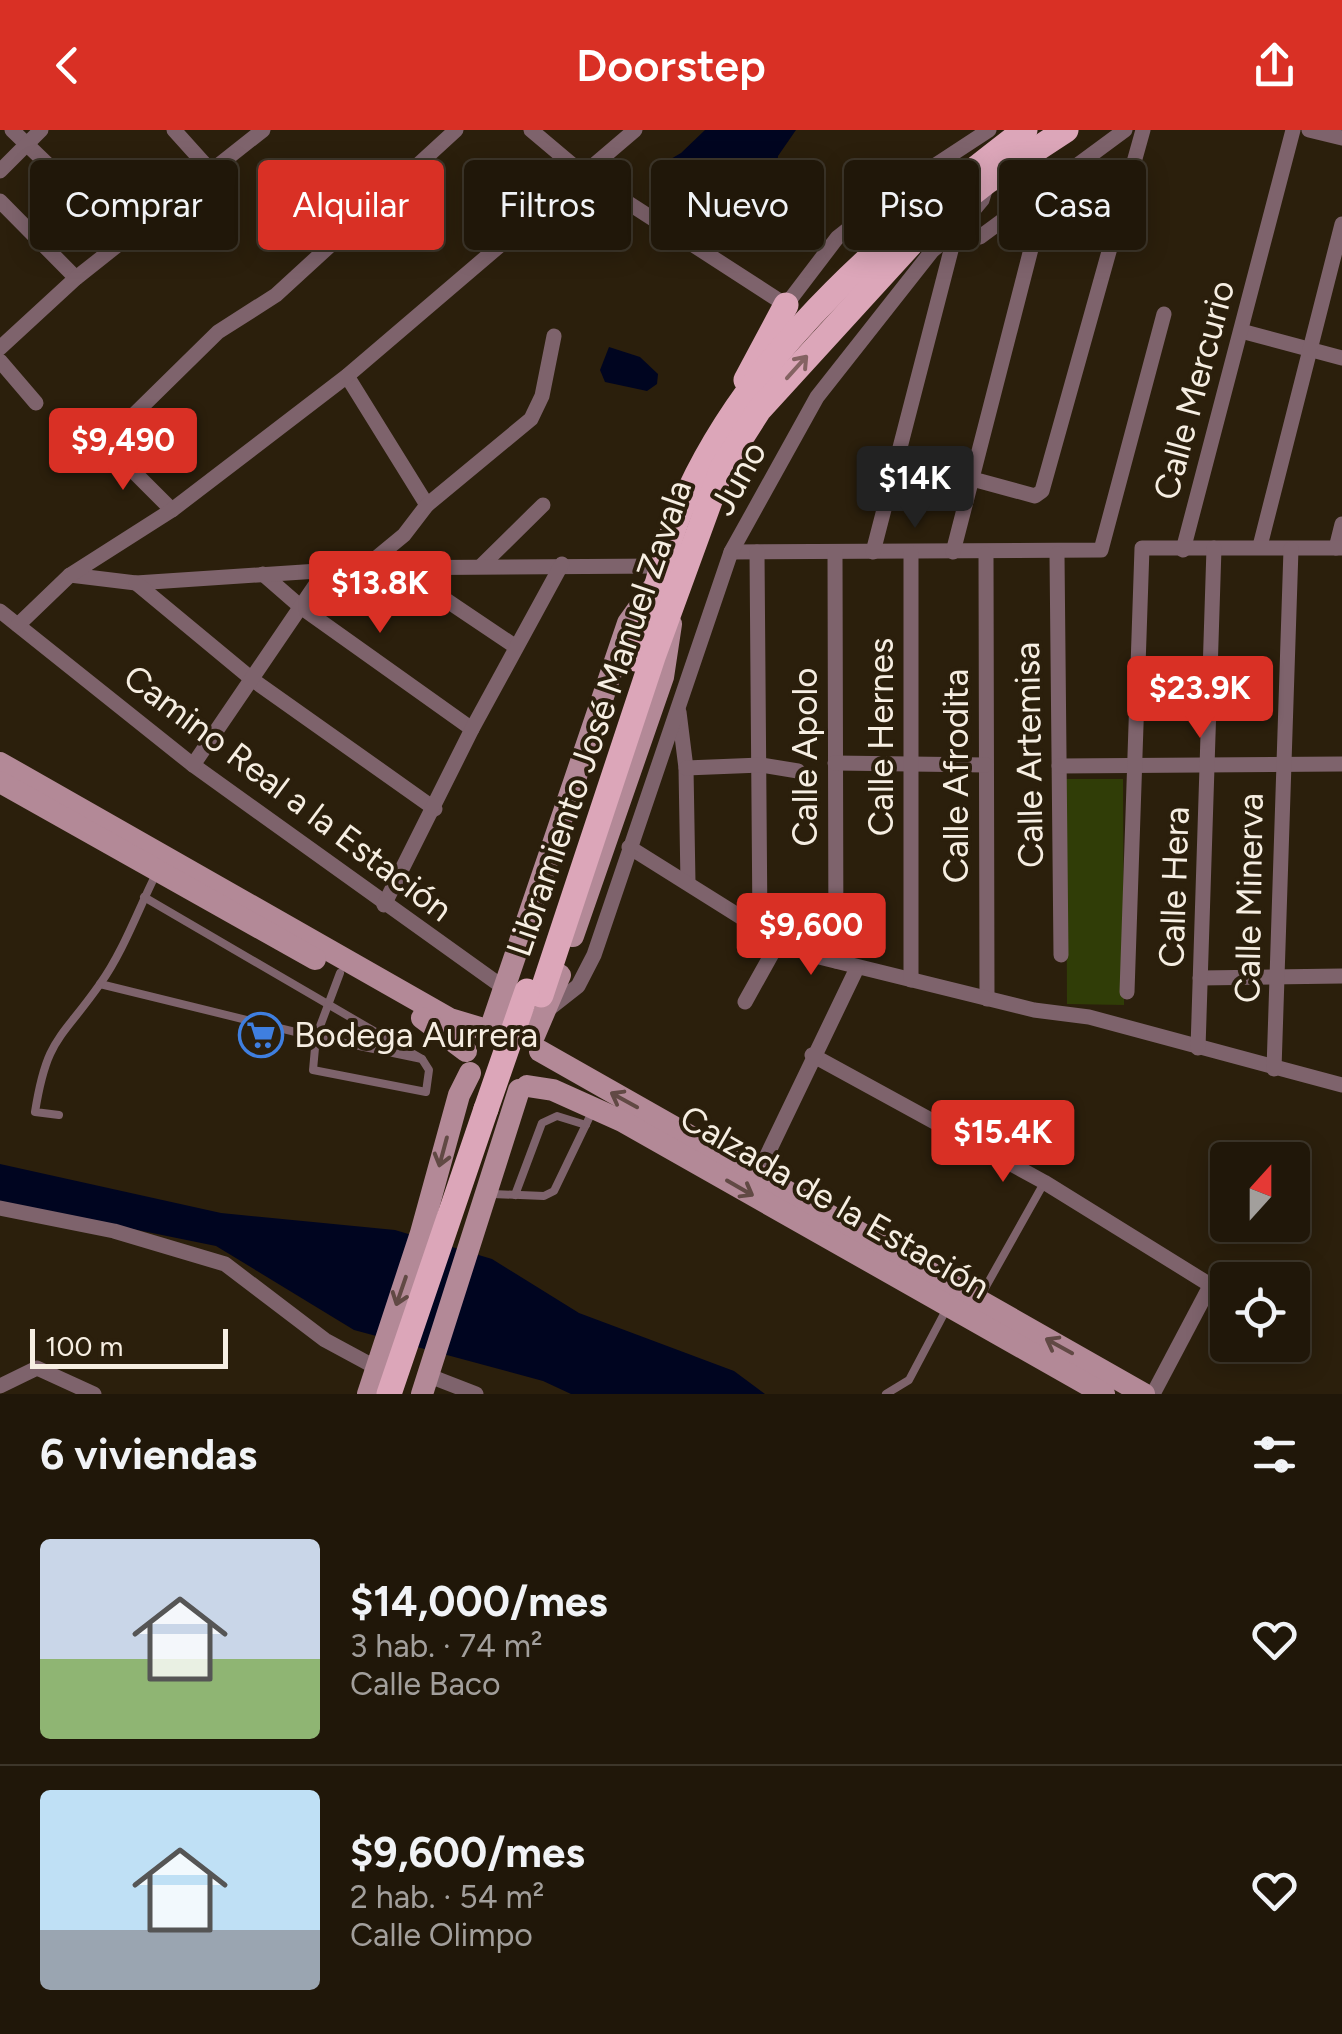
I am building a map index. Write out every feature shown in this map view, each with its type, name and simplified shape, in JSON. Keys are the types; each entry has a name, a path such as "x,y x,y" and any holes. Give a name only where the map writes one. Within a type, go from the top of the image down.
{"main road":[{"name":"Libramiento José Manuel Zavala","path":"406,1394 407,1367 494,1111 687,494 715,440 839,285 924,208 1025,130"},
{"name":"Libramiento José Manuel Zavala","path":"530,996 722,468 760,410 918,235 988,181 1066,130"},
{"path":"715,440 786,304"},
{"path":"1,779 450,1018 487,1024 516,1022 537,1044"},
{"path":"162,865 310,957 442,1029 486,1090 523,1088"},
{"path":"530,996 538,1070 523,1088 487,1194 447,1242 459,1095 468,1062 487,1024 530,996"},
{"name":"Calzada de la Estación","path":"537,1044 978,1302 1144,1394"},
{"name":"Calzada de la Estación","path":"523,1088 553,1090 590,1117 948,1306 1104,1394"},
{"path":"368,1394 407,1367"},
{"name":"Libramiento José Manuel Zavala","path":"389,1394 407,1367"}],"street":[{"path":"12,130 41,160"},
{"path":"0,171 41,130"},
{"path":"174,130 201,160"},
{"path":"223,160 263,130"},
{"path":"172,510 105,443 218,332 276,296 456,130"},
{"path":"531,130 567,160"},
{"path":"598,160 635,130"},
{"path":"631,204 786,304 837,238 899,190 990,130"},
{"path":"1081,160 1125,130"},
{"path":"899,459 1035,496 1047,480 1094,296 1143,130"},
{"name":"Calle Mercurio","path":"1183,550 1293,130"},
{"path":"1308,130 1342,138"},
{"path":"979,204 988,181"},
{"path":"0,201 76,278"},
{"path":"979,238 999,223"},
{"path":"1260,546 1342,224"},
{"path":"0,348 111,250"},
{"path":"18,625 70,575 172,510 347,376 493,250"},
{"name":"Juno","path":"530,996 578,986 594,955 731,552 817,397 935,250"},
{"path":"873,552 952,250"},
{"path":"953,552 1030,250"},
{"path":"731,552 1057,554 1101,550 1164,314"},
{"path":"1241,331 1342,358"},
{"path":"364,568 404,536 427,505 538,410 554,336"},
{"path":"0,360 36,403"},
{"path":"347,376 427,505"},
{"path":"481,566 544,506"},
{"path":"1127,992 1142,548 1339,548 1342,524"},
{"name":"Calle Hera","path":"1198,1048 1214,548"},
{"name":"Calle Minerva","path":"1274,1069 1291,549"},
{"path":"757,552 760,928"},
{"name":"Calle Apolo","path":"835,553 836,961"},
{"name":"Calle Hernes","path":"911,553 911,980"},
{"name":"Calle Afrodita","path":"986,554 987,998"},
{"name":"Calle Artemisa","path":"1057,554 1060,955"},
{"path":"70,575 136,583 364,568 562,564 659,575"},
{"path":"384,905 436,809 472,729 562,564"},
{"path":"400,568 516,647"},
{"path":"194,765 325,571"},
{"path":"263,574 302,608 472,729"},
{"path":"136,583 253,680 436,809"},
{"name":"Camino Real a la Estación","path":"0,611 194,765 384,905 530,996"},
{"path":"678,709 686,768 688,883"},
{"path":"836,763 986,765"},
{"path":"1059,766 1342,764"},
{"path":"686,768 761,765 798,771"},
{"path":"629,847 779,941 836,961 1034,1010 1089,1017 1342,1085"},
{"path":"745,1002 779,941"},
{"path":"758,1174 857,968"},
{"path":"1200,978 1342,976"},
{"path":"812,1055 1044,1182 1210,1288 1153,1394"},
{"path":"0,1208 114,1232 225,1264 325,1340 476,1394"},
{"path":"0,1386 37,1368 94,1394"}],"lane":[{"path":"59,1115 35,1112 42,1069 52,1044 100,984 162,865"},
{"path":"144,897 300,985 327,1001 422,1059 429,1074 422,1093 313,1070 316,1037 327,1001 340,973"},
{"path":"300,985 310,957"},
{"path":"100,984 422,1059"},
{"path":"487,1194 515,1195 544,1196 554,1191 590,1117 557,1116 542,1122 515,1195"},
{"path":"978,1302 1044,1182"},
{"path":"886,1394 908,1380 948,1306"}],"green space":[{"path":"1066,779 1123,779 1124,1005 1067,1004"}],"water":[{"path":"705,130 796,130 778,160 669,160"},
{"path":"609,347 640,357 658,374 657,384 647,391 605,382 600,370"},
{"path":"0,1164 221,1213 395,1230 492,1259 579,1313 734,1371 765,1394 571,1394 543,1381 354,1330 216,1246 0,1202"}],"place":[{"name":"Bodega Aurrera","path":"261,1035"}]}
